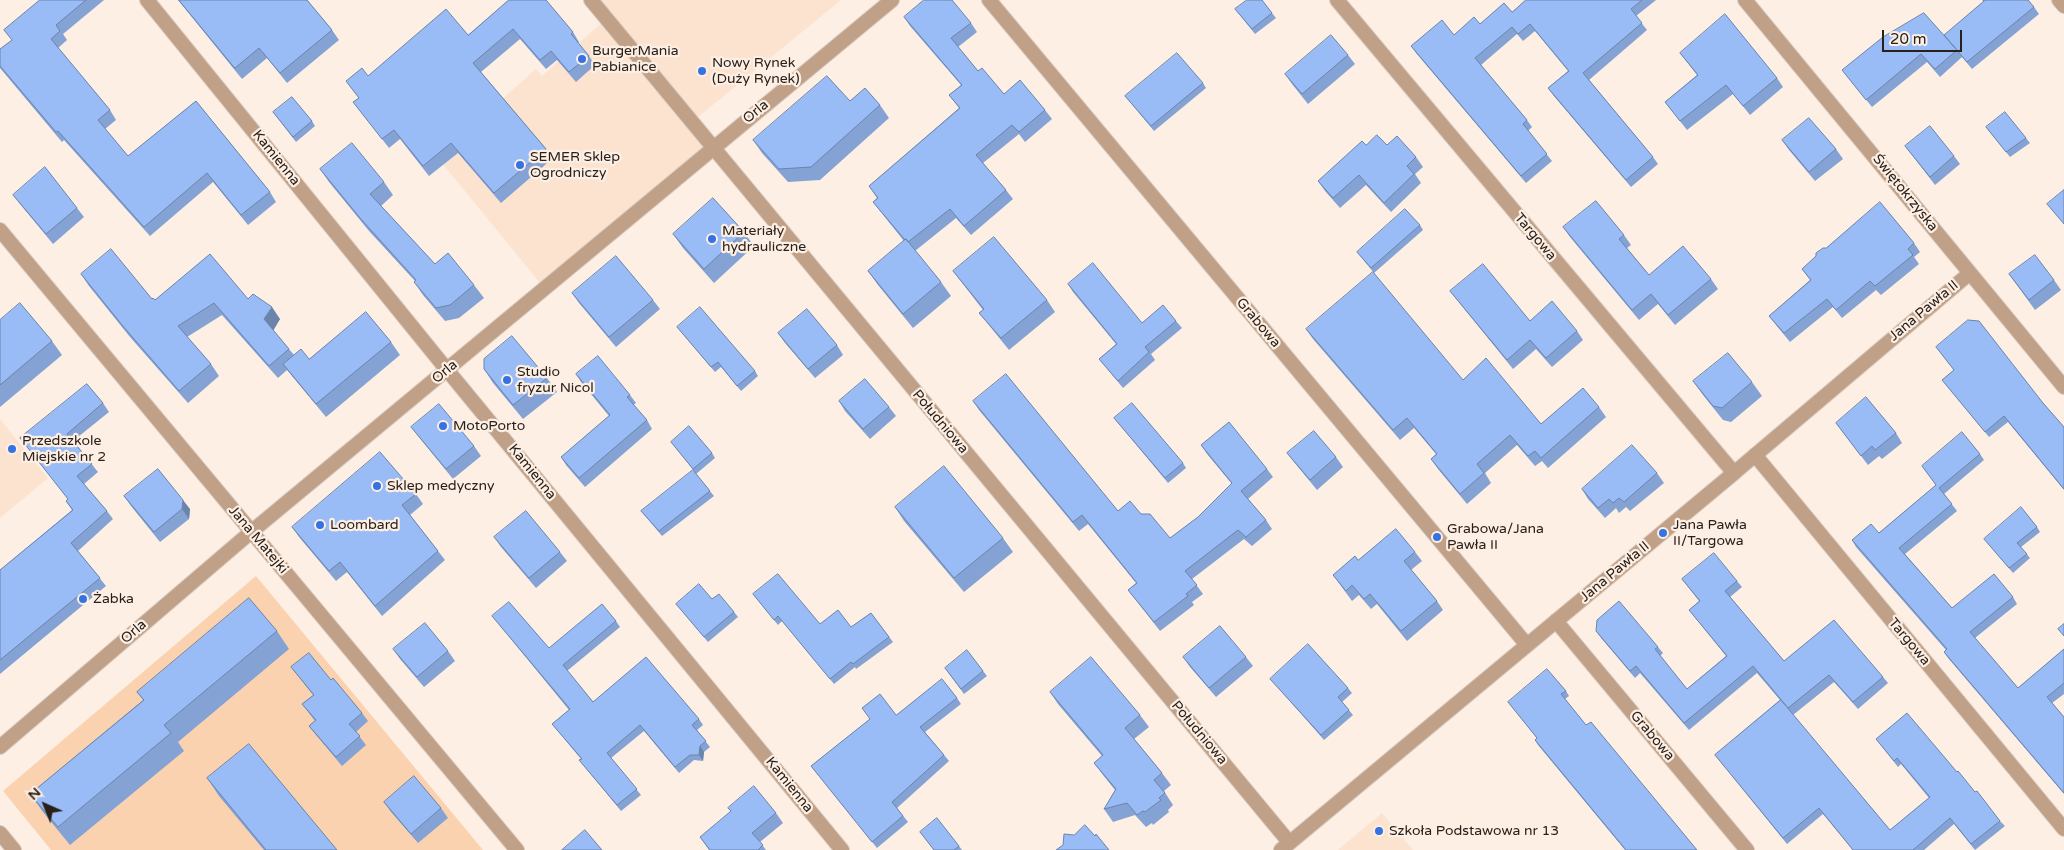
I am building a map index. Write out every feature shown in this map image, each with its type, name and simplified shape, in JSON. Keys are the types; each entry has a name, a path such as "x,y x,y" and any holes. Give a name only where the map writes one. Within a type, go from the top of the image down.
{"street":[{"name":"Kamienna","path":"147,0 842,850"},
{"name":"Południowa","path":"591,0 1285,846"},
{"name":"Orla","path":"0,747 251,532 892,0"},
{"name":"Grabowa","path":"989,0 1527,645"},
{"name":"Targowa","path":"1337,0 1734,473"},
{"name":"Świętokrzyska","path":"1745,0 2064,387"},
{"path":"2059,0 2064,6"},
{"name":"Jana Matejki","path":"0,230 517,850"},
{"name":"Jana Pawła II","path":"1285,846 1734,473 1970,273"},
{"name":"Targowa","path":"1755,455 2064,829"},
{"name":"Grabowa","path":"1556,621 1747,850"},
{"path":"0,834 14,850"}],"shaded area":[{"path":"591,0 841,0 692,122 713,148 545,289 437,157 536,69 542,76 606,19"},
{"name":"Przedszkole Miejskie nr 2","path":"0,419 48,478 0,518"},
{"path":"256,576 483,850 51,850 3,791"},
{"name":"Szkoła Podstawowa nr 13","path":"1382,813 1413,850 1338,850"}],"building":[{"path":"40,0 86,0 56,25 60,31 51,39 110,110 98,120 128,156 196,101 270,192 241,215 207,173 144,227 58,131 56,132 0,66 0,49 12,40 4,30"},
{"path":"179,0 307,0 332,30 280,73 259,48 235,68"},
{"path":"509,0 546,0 573,32 571,34 589,56 569,72 551,51 540,60 513,29 473,63 546,149 494,193 451,143 423,166 394,130 382,139 353,102 359,98 346,81 362,68 368,76 446,9 468,35"},
{"path":"924,0 952,0 971,23 951,38 978,71 982,68 1004,94 1020,80 1045,110 1019,132 1012,125 976,155 1006,190 964,226 950,209 908,242 873,202 878,198 869,186 960,108 949,95 962,85 904,17"},
{"path":"1247,0 1262,0 1272,13 1252,29 1235,9"},
{"path":"1526,0 1642,0 1631,9 1642,23 1583,73 1653,157 1626,180 1548,88 1569,71 1530,24 1518,34 1512,27 1475,58 1527,120 1523,124 1547,154 1521,176 1411,46 1442,20 1454,35 1474,17 1480,24 1504,3 1512,12"},
{"path":"1983,0 2028,0 2034,7 1967,62 1944,35"},
{"path":"1924,13 1957,50 1935,69 1921,54 1866,100 1842,70 1883,37"},
{"path":"1725,14 1777,78 1743,106 1726,85 1680,121 1665,102 1698,75 1680,53"},
{"path":"1331,35 1348,55 1302,94 1285,74"},
{"path":"1177,53 1203,83 1151,126 1125,96"},
{"path":"827,76 850,101 865,88 880,105 811,167 779,169 753,140"},
{"path":"292,97 312,121 293,137 273,112"},
{"path":"2005,112 2026,138 2006,152 1986,127"},
{"path":"1809,118 1836,149 1809,172 1782,140"},
{"path":"1930,126 1954,156 1930,177 1905,146"},
{"path":"1377,135 1387,145 1397,136 1416,157 1407,166 1414,174 1384,203 1359,175 1333,198 1318,181 1362,141 1366,145"},
{"path":"352,143 384,182 370,194 435,264 448,253 474,285 450,305 436,308 414,282 416,280 360,218 320,169"},
{"path":"45,167 77,208 46,234 13,195"},
{"path":"2064,190 2064,224 2047,204"},
{"path":"713,198 744,232 704,269 673,234"},
{"path":"1596,201 1624,235 1619,239 1649,275 1683,246 1711,279 1668,315 1651,294 1632,310 1563,227"},
{"path":"1880,202 1914,243 1908,249 1913,255 1875,286 1870,281 1836,310 1827,299 1784,333 1769,316 1811,280 1802,269 1816,256 1816,253 1826,248"},
{"path":"1405,209 1420,225 1371,268 1357,252"},
{"path":"994,237 1047,300 1001,338 979,313 984,309 953,271"},
{"path":"906,239 941,282 903,314 868,271"},
{"path":"111,249 152,299 155,300 210,254 248,299 253,294 272,307 264,319 289,349 269,366 214,303 178,326 211,364 179,391 81,274"},
{"path":"2035,255 2054,280 2029,300 2009,274"},
{"path":"616,256 653,300 609,337 572,293"},
{"path":"1093,263 1142,323 1163,305 1176,321 1145,347 1149,352 1118,381 1099,359 1117,344 1068,284"},
{"path":"1483,264 1530,321 1552,301 1577,331 1546,358 1530,340 1507,360 1450,291"},
{"path":"1373,272 1463,380 1486,358 1541,424 1583,388 1599,407 1541,458 1535,451 1528,456 1510,435 1477,464 1484,473 1460,494 1431,459 1437,454 1407,418 1393,430 1306,329"},
{"path":"20,303 52,341 0,385 0,320"},
{"path":"700,307 755,371 737,386 718,362 711,367 677,327"},
{"path":"807,309 837,345 808,369 778,333"},
{"path":"366,312 391,342 316,404 283,364 301,349 309,359"},
{"path":"1968,320 1979,321 2064,427 2064,489 2004,416 1985,432 1942,380 1954,370 1936,347"},
{"path":"512,336 547,378 513,405 484,369 484,359"},
{"path":"1728,353 1752,382 1722,408 1713,406 1693,381"},
{"path":"598,356 630,395 627,397 647,420 579,478 561,457 610,415 576,374"},
{"path":"1006,374 1118,511 1130,501 1141,514 1150,514 1170,538 1198,517 1232,483 1201,445 1229,422 1267,469 1241,491 1266,520 1246,537 1238,530 1185,571 1197,585 1186,594 1188,596 1154,622 1128,590 1137,583 1082,515 1073,522 973,401"},
{"path":"865,379 889,407 863,429 839,401"},
{"path":"87,384 103,403 67,434 92,464 77,476 107,511 71,543 100,578 0,660 0,570 73,510 66,501 68,499 20,438"},
{"path":"1866,397 1896,433 1875,450 1872,446 1861,456 1836,423"},
{"path":"1132,403 1183,463 1165,478 1114,418"},
{"path":"439,404 474,446 446,469 411,427"},
{"path":"689,426 712,453 693,469 671,442"},
{"path":"1314,431 1336,457 1310,480 1287,453"},
{"path":"1962,432 1980,454 1939,488 1952,504 1899,548 1952,608 1994,574 2013,597 1970,632 2018,688 2064,649 2064,683 2047,697 2064,717 2064,793 1944,652 1947,649 1852,540 1871,524 1879,533 1936,485 1922,466"},
{"path":"1632,445 1657,473 1624,502 1619,498 1613,503 1609,499 1598,508 1582,489"},
{"path":"380,452 416,494 402,505 438,551 375,606 340,562 329,571 292,527"},
{"path":"944,466 1003,538 954,578 895,507"},
{"path":"158,469 183,500 182,509 154,532 124,496"},
{"path":"693,470 710,491 659,531 641,511"},
{"path":"2021,507 2037,527 2017,543 2027,554 2009,568 1984,539"},
{"path":"526,511 560,552 529,578 494,537"},
{"path":"1396,529 1415,552 1404,561 1437,601 1401,631 1370,594 1364,599 1352,585 1346,591 1333,575 1355,556 1358,560"},
{"path":"1714,553 1737,581 1725,591 1784,661 1834,620 1883,677 1853,702 1829,675 1788,708 1753,666 1684,723 1636,666 1630,671 1596,631 1597,620 1619,601 1658,647 1655,649 1687,689 1727,656 1689,610 1700,601 1682,579"},
{"path":"778,574 820,624 838,610 851,627 871,613 889,637 853,664 851,662 830,679 778,616 774,620 753,594"},
{"path":"699,584 712,599 719,594 734,612 704,637 676,604"},
{"path":"249,598 277,631 164,725 171,733 58,827 30,794 144,700 137,692"},
{"path":"509,602 549,648 602,604 616,621 563,665 593,702 646,657 699,719 692,725 706,741 700,746 699,755 690,755 675,767 640,725 607,753 637,789 617,805 552,724 570,709 492,616"},
{"path":"425,623 448,651 417,677 393,649"},
{"path":"2064,624 2064,636 2058,629"},
{"path":"1220,626 1246,657 1209,688 1183,657"},
{"path":"1308,644 1348,688 1338,697 1349,710 1321,735 1270,679"},
{"path":"967,650 983,671 961,689 945,668"},
{"path":"309,653 362,713 349,724 360,736 336,757 309,726 316,720 302,704 314,695 291,667"},
{"path":"1091,657 1140,715 1125,728 1162,773 1154,780 1165,793 1159,798 1161,800 1145,812 1143,811 1137,815 1127,803 1104,809 1116,789 1094,763 1103,755 1050,692"},
{"path":"1547,669 1566,691 1561,694 1586,725 1591,722 1697,850 1626,850 1535,740 1537,738 1508,702"},
{"path":"942,679 957,698 920,727 944,755 892,802 903,816 872,842 811,766 870,719 862,708 880,694 896,715"},
{"path":"1781,700 1890,830 1930,797 1897,758 1894,761 1876,739 1907,713 1957,772 1975,792 1977,791 2000,821 1971,844 1950,818 1913,850 1853,850 1819,808 1783,838 1715,755"},
{"path":"249,744 337,850 266,850 207,778"},
{"path":"414,776 441,808 411,834 384,802"},
{"path":"754,786 776,813 752,833 763,845 758,850 710,850 700,837 731,811 728,808"},
{"path":"937,818 959,846 954,850 934,850 920,832"},
{"path":"1085,825 1095,836 1096,834 1109,850 1056,850 1063,845 1064,834 1074,835"},
{"path":"585,830 602,850 562,850"}],"place":[{"name":"BurgerMania Pabianice","path":"582,59"},
{"name":"Nowy Rynek (Duży Rynek)","path":"702,71"},
{"name":"SEMER Sklep Ogrodniczy","path":"520,165"},
{"name":"Materiały hydrauliczne","path":"712,239"},
{"name":"Studio fryzur Nicol","path":"507,380"},
{"name":"MotoPorto","path":"443,426"},
{"name":"Przedszkole Miejskie nr 2","path":"12,449"},
{"name":"Sklep medyczny","path":"377,486"},
{"name":"Loombard","path":"320,525"},
{"name":"Jana Pawła II/Targowa","path":"1663,533"},
{"name":"Grabowa/Jana Pawła II","path":"1437,537"},
{"name":"Żabka","path":"83,599"},
{"name":"Szkoła Podstawowa nr 13","path":"1379,831"}]}
